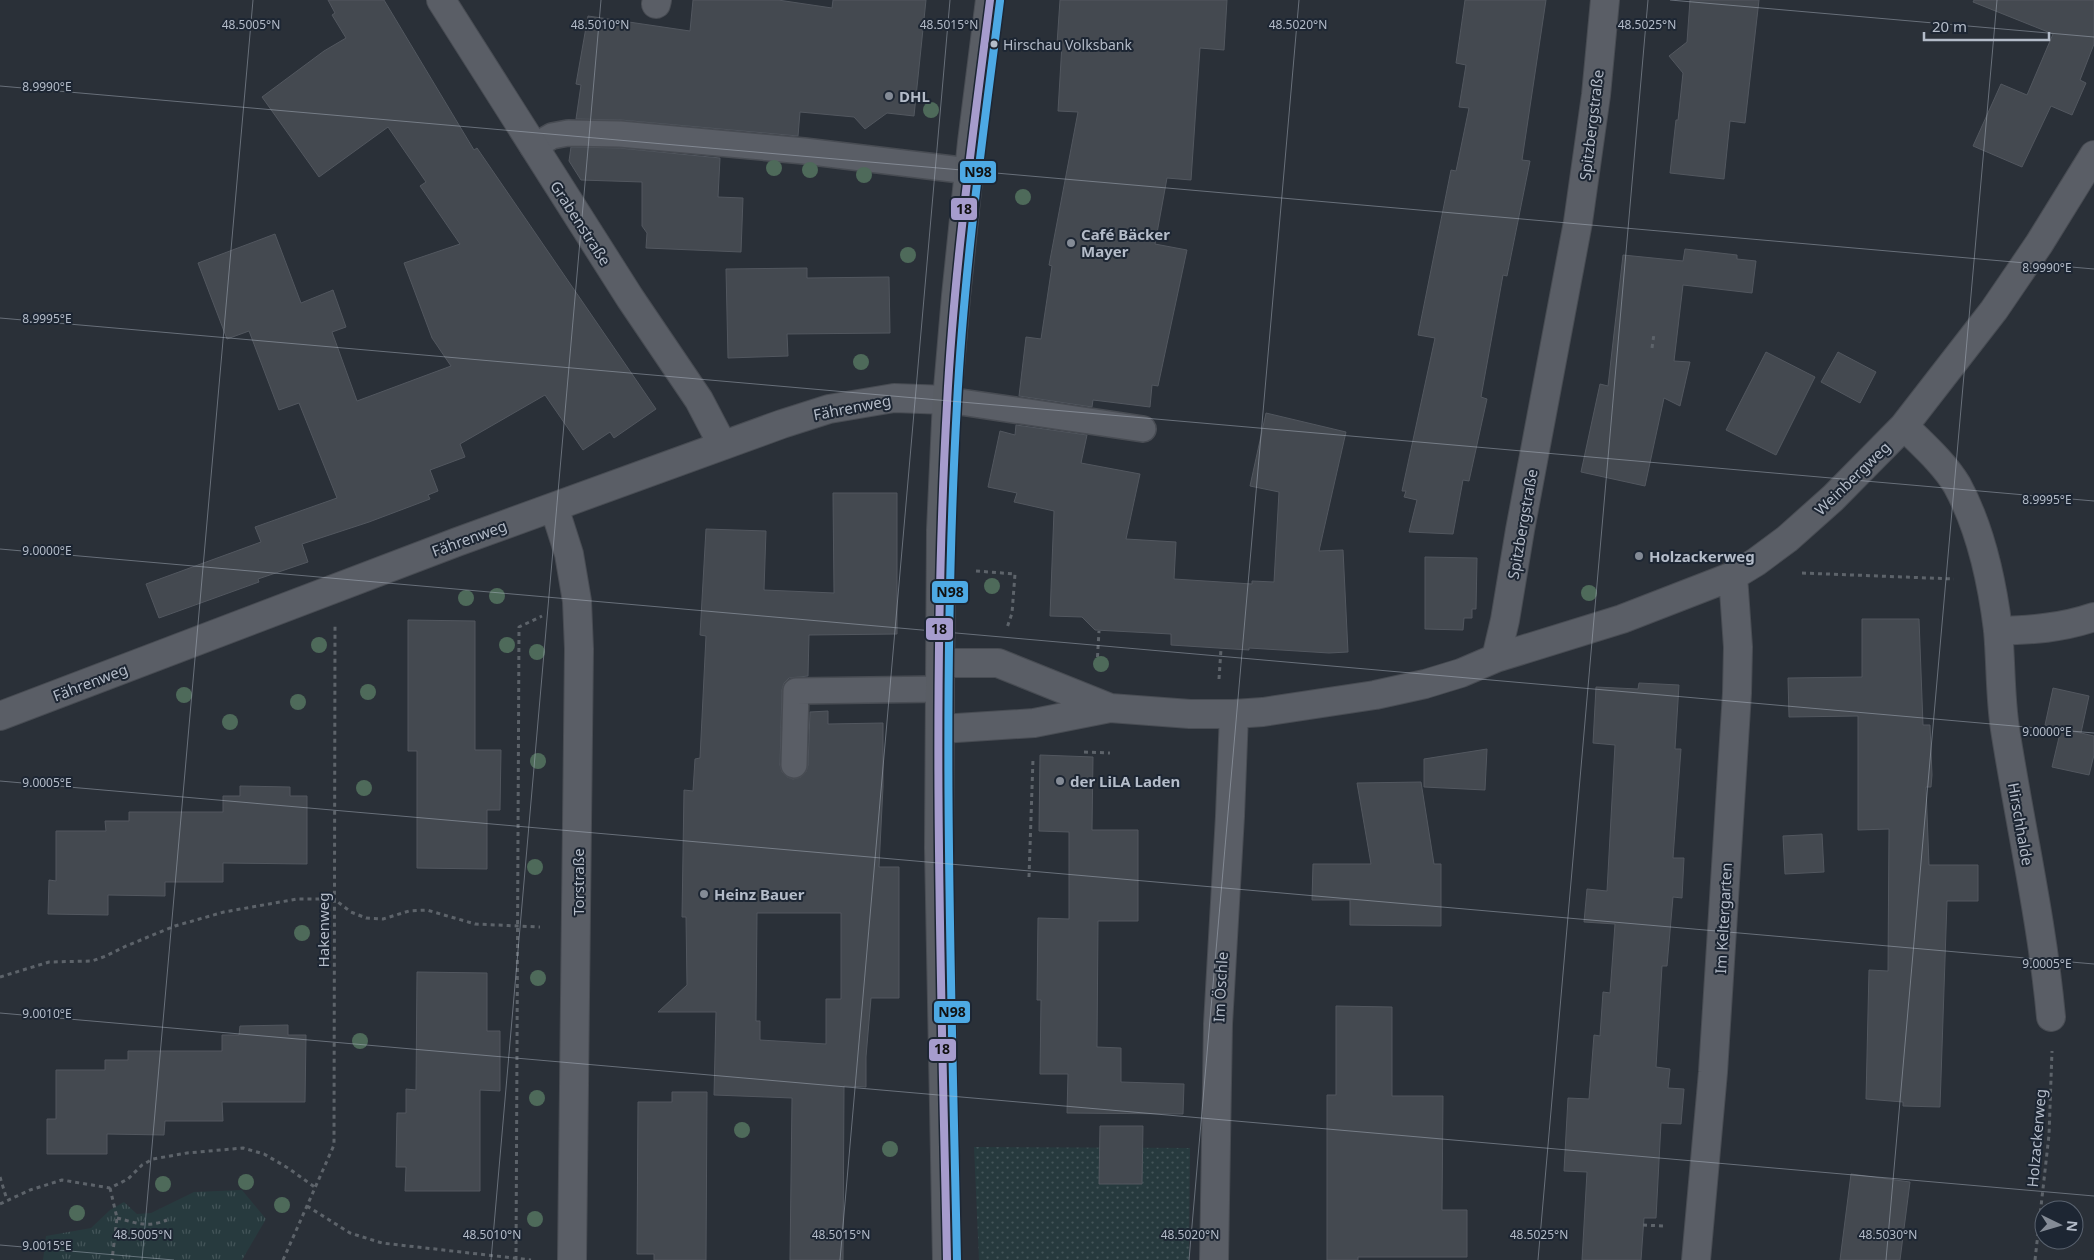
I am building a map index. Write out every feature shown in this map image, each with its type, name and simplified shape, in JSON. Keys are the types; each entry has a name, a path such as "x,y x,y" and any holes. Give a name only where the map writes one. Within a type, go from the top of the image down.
{"main road":[{"path":"947,1260 939,848 942,530 947,400 969,171 990,0"}],"street":[{"name":"Grabenstraße","path":"441,0 630,298 699,400 722,444"},
{"name":"Spitzbergstraße","path":"1496,658 1505,620 1578,222 1596,96 1605,0"},
{"name":"Weinbergweg","path":"1496,658 1622,619 1733,576 1787,539 1833,498 1904,426 1994,310 2040,244 2094,155"},
{"name":"Fährenweg","path":"0,716 722,444 829,409 894,398 947,400"},
{"name":"Hirschhalde","path":"1904,426 1939,462 1956,484 1978,536 1990,580 1998,631 2005,727 2045,957 2051,1017"},
{"name":"Torstraße","path":"554,507 569,554 577,601 580,649 578,927 572,1260"},
{"name":"Im Keltergarten","path":"1696,1260 1713,1072 1737,692 1738,647 1733,576"},
{"path":"1998,631 2071,625 2094,617"},
{"path":"941,676 998,663 1110,708 1162,713 1234,714 1313,706 1383,693 1425,684 1461,673 1496,658"},
{"path":"941,730 1034,723 1110,708"},
{"name":"Im Öschle","path":"1214,1260 1218,1024 1231,807 1234,714"}],"lane":[{"path":"533,147 552,136 568,133 620,134 804,150 969,171"},
{"path":"947,400 1143,429"},
{"path":"794,765 796,691 941,676"}],"path":[{"path":"1652,348 1654,334"},
{"path":"1756,562 1771,569 1789,573 1990,580"},
{"path":"998,663 1012,613 1015,574"},
{"name":"Hakenweg","path":"283,1260 334,1145 336,647 335,616 330,591"},
{"path":"516,1260 516,927 519,627 577,601"},
{"path":"1219,673 1221,649"},
{"path":"1029,877 1033,751"},
{"path":"0,978 49,962 92,961 148,936 224,912 297,898 334,899 351,912 366,918 383,919 409,911 427,910 475,924 516,927 578,927"},
{"name":"Holzackerweg","path":"2035,1260 2049,1135 2052,1073 2051,1017"},
{"path":"0,1204 30,1190 62,1180 110,1188 128,1179 142,1165 153,1158 244,1148 264,1154 316,1188"},
{"path":"0,1177 7,1200"},
{"path":"110,1188 117,1218 112,1260"},
{"path":"308,1206 350,1233 382,1243 516,1260 530,1260"},
{"path":"117,1218 136,1224 154,1226 167,1220"}],"green space":[{"path":"974,1147 1190,1148 1189,1260 979,1260"},
{"path":"242,1190 266,1219 242,1260 43,1260 46,1236 91,1228 110,1210 124,1202 137,1214 151,1213 194,1192"}],"building":[{"path":"328,0 384,0 474,150 477,148 656,409 614,438 610,432 583,450 545,395 460,444 465,457 430,470 438,491 428,495 430,499 302,544 308,562 258,579 259,582 159,618 146,584 261,542 255,527 337,498 299,403 279,410 249,331 227,339 198,263 275,234 301,303 333,290 346,327 332,332 357,401 451,366 432,338 404,263 460,244 420,186 426,182 388,127 319,177 262,97 324,51 346,38 332,15 335,13"},
{"path":"693,0 778,0 832,8 833,0 926,0 914,116 887,113 865,129 854,117 800,112 798,136 621,120 576,119 581,85 576,84 588,16 690,31"},
{"path":"1060,0 1227,0 1224,50 1200,48 1191,180 1167,178 1155,244 1187,250 1158,386 1152,385 1150,407 1093,400 1092,407 1019,396 1026,337 1041,339 1052,266 1049,265 1078,112 1058,111 1062,44 1057,44"},
{"path":"1465,0 1546,0 1522,160 1530,161 1507,276 1503,275 1481,397 1487,399 1469,481 1463,480 1453,534 1409,532 1417,500 1404,497 1406,491 1402,491 1435,338 1418,335 1451,170 1456,171 1469,108 1459,107 1466,65 1456,63"},
{"path":"1690,0 1759,0 1745,123 1730,121 1724,179 1670,173 1683,73 1669,56 1687,42"},
{"path":"1974,0 2094,0 2094,44 2080,80 2086,83 2072,115 2051,106 2022,167 1973,146 2001,84 2027,95 2053,34 1973,2"},
{"path":"571,147 619,148 720,158 718,197 743,198 741,252 646,248 647,233 642,226 642,182 581,180 569,161"},
{"path":"1685,249 1737,255 1737,259 1756,261 1752,293 1683,285 1674,361 1690,362 1680,406 1664,398 1645,486 1581,472 1600,384 1608,386 1623,255 1683,261"},
{"path":"807,268 807,278 889,277 890,333 787,334 788,356 728,358 726,269"},
{"path":"1766,352 1815,377 1776,455 1726,430"},
{"path":"1838,352 1876,372 1860,403 1821,382"},
{"path":"1266,413 1346,432 1319,551 1343,550 1348,652 1329,653 1249,648 1249,650 1171,645 1171,634 1095,630 1082,617 1050,616 1054,511 1014,502 1017,493 988,487 1000,431 1015,435 1016,425 1087,435 1081,463 1140,474 1126,539 1176,542 1174,579 1252,584 1252,581 1274,582 1279,492 1250,486"},
{"path":"833,493 897,493 897,634 809,635 808,676 789,678 784,683 782,690 780,765 782,772 787,777 793,779 801,777 806,772 808,765 810,712 828,711 828,724 883,723 883,787 879,867 899,867 899,998 871,998 866,1057 866,1087 844,1086 843,1260 790,1260 792,1098 714,1095 716,1012 658,1012 687,985 686,917 682,917 684,790 693,791 695,759 700,758 706,636 700,635 706,529 766,531 764,590 834,593","holes":["757,913 841,913 841,999 826,999 826,1044 760,1040 760,1021 756,1021"]},
{"path":"1425,557 1477,558 1476,609 1472,609 1472,618 1464,618 1463,630 1425,629"},
{"path":"1862,619 1919,619 1923,725 1930,725 1932,775 1931,787 1926,787 1929,865 1978,865 1978,901 1947,901 1940,1107 1903,1106 1903,1102 1866,1099 1869,970 1888,971 1889,829 1858,830 1858,716 1789,717 1788,678 1862,677"},
{"path":"408,620 475,621 475,750 501,750 500,810 487,810 487,869 417,868 417,751 408,751"},
{"path":"1639,683 1679,685 1675,749 1681,749 1673,858 1684,858 1682,898 1673,897 1667,966 1662,966 1656,1067 1670,1069 1668,1088 1684,1089 1681,1124 1661,1123 1656,1218 1644,1218 1641,1260 1582,1260 1587,1172 1564,1171 1568,1098 1589,1099 1594,1035 1600,1036 1603,992 1610,993 1615,924 1584,922 1587,889 1607,891 1615,745 1593,743 1596,687 1638,689"},
{"path":"2053,688 2089,696 2081,733 2045,725"},
{"path":"2061,729 2094,736 2094,755 2089,775 2052,767"},
{"path":"1487,749 1485,790 1424,787 1424,759"},
{"path":"1040,755 1093,757 1092,830 1138,830 1138,921 1098,921 1097,1047 1121,1048 1121,1082 1184,1084 1183,1114 1067,1113 1068,1074 1040,1074 1041,1000 1037,1000 1038,918 1069,919 1069,832 1039,831"},
{"path":"1421,782 1434,864 1441,864 1441,926 1350,925 1350,900 1312,900 1313,864 1371,864 1357,783"},
{"path":"240,786 290,787 290,796 307,796 307,864 223,863 223,882 165,882 165,896 108,895 108,915 48,914 49,880 56,881 56,831 106,831 105,821 129,821 129,812 223,812 223,796 240,796"},
{"path":"1822,834 1824,872 1785,874 1783,836"},
{"path":"417,972 487,973 487,1031 500,1031 500,1091 480,1090 480,1191 405,1191 406,1167 396,1167 397,1113 406,1113 406,1089 416,1090"},
{"path":"1336,1006 1392,1007 1392,1096 1443,1096 1442,1210 1467,1210 1467,1257 1358,1257 1358,1260 1327,1260 1327,1095 1336,1095"},
{"path":"288,1025 288,1035 306,1035 305,1102 222,1102 223,1121 165,1121 164,1135 107,1134 107,1154 47,1154 47,1119 56,1119 56,1070 105,1070 105,1060 128,1060 128,1051 222,1051 222,1035 239,1035 240,1026"},
{"path":"672,1092 707,1092 706,1260 654,1260 654,1254 637,1254 638,1102 672,1102"},
{"path":"1100,1126 1143,1126 1142,1184 1099,1184"},
{"path":"1851,1174 1910,1182 1900,1260 1840,1260"}],"transit line":[{"name":"18","path":"947,1260 940,939 938,725 942,511 954,303 990,0"},
{"name":"N98","path":"957,1260 950,939 948,725 952,511 964,303 1000,1"}],"place":[{"name":"Hirschau Volksbank","path":"994,44"},
{"name":"DHL","path":"889,96"},
{"name":"Café Bäcker Mayer","path":"1071,243"},
{"name":"Holzackerweg","path":"1639,556"},
{"name":"der LiLA Laden","path":"1060,781"},
{"name":"Heinz Bauer","path":"704,894"}]}
